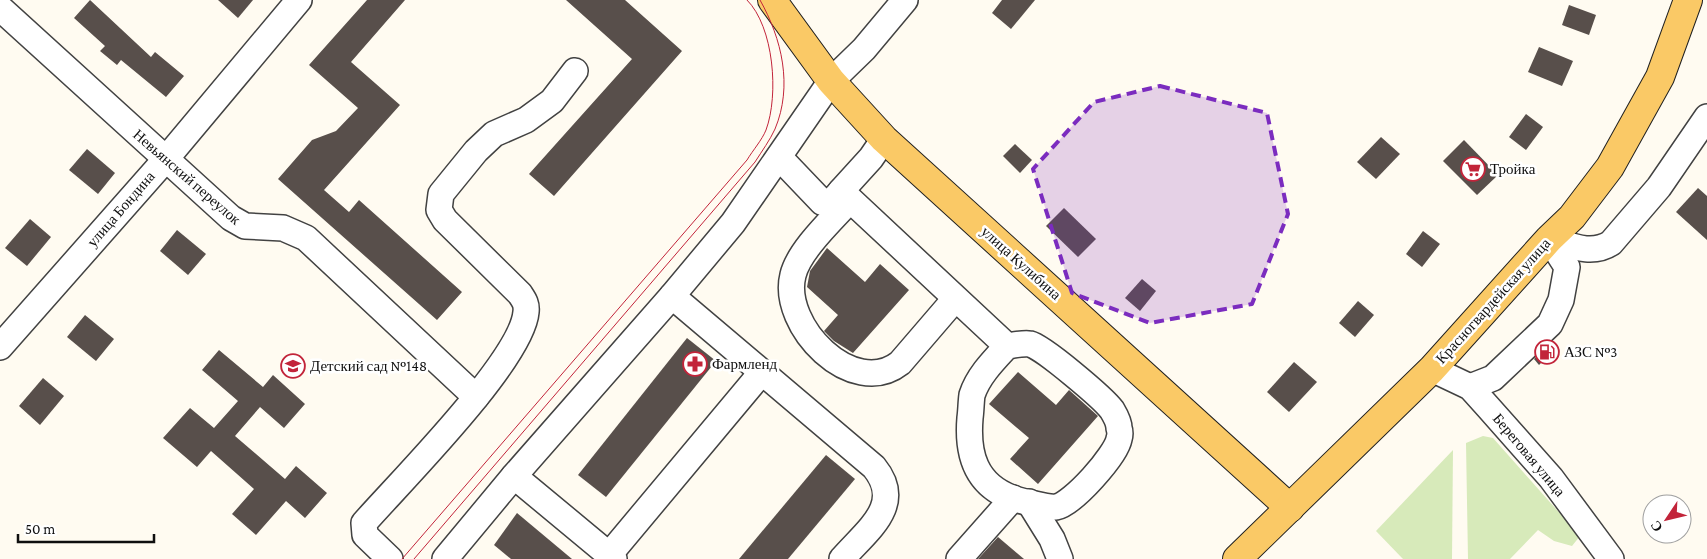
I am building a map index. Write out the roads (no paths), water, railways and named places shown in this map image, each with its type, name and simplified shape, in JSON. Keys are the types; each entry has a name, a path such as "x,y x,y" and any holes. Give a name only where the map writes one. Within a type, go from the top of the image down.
{"main road":[{"name":"улица Кулибина","path":"772,0 830,80 884,139 1290,508"},
{"name":"Красногвардейская улица","path":"1237,559 1432,369 1549,239 1572,218 1610,167 1660,77 1688,0"}],"street":[{"name":"улица Бондина","path":"0,347 165,160 298,0"},
{"path":"445,559 514,476 672,296 733,223 830,80 864,49 905,0"},
{"name":"Невьянский переулок","path":"2,12 237,223 245,226 283,228 306,238 476,397"},
{"path":"390,559 365,535 364,523 476,397 512,344 526,313 526,303 520,294 445,220 439,210 441,194 476,151 494,134 526,120 552,101 576,71"},
{"path":"1549,239 1586,250 1604,248 1612,244 1659,187 1707,117"},
{"path":"884,139 793,273 790,292 797,317 811,341 845,366 872,373 889,372 900,363 955,298"},
{"path":"779,157 822,202 832,201 846,195"},
{"path":"846,195 1007,346"},
{"path":"1470,387 1493,378 1550,324 1561,300 1567,267 1549,239"},
{"path":"672,296 874,467 886,486 888,497 882,514 842,559"},
{"path":"1031,344 1044,351 1103,400 1113,411 1120,426 1119,439 1115,448 1076,496 1055,508 1021,500 987,484 970,452 968,433 972,395 986,369 1007,346 1031,344"},
{"name":"Береговая улица","path":"1432,369 1470,387 1551,478 1611,559"},
{"path":"514,476 611,557 762,372"},
{"path":"959,559 1021,500"},
{"path":"1021,500 1052,539 1060,559"}],"tram line":[{"path":"402,559 747,160 762,138 770,115 773,81 772,62 763,27 756,12 747,0"},
{"path":"414,559 755,162 768,141 775,129 780,113 784,80 779,47 768,15 760,0"}],"place":[{"name":"Тройка","path":"1473,169"},
{"name":"АЗС №3","path":"1547,352"},
{"name":"Фармленд","path":"695,364"},
{"name":"Детский сад №148","path":"293,366"}]}
